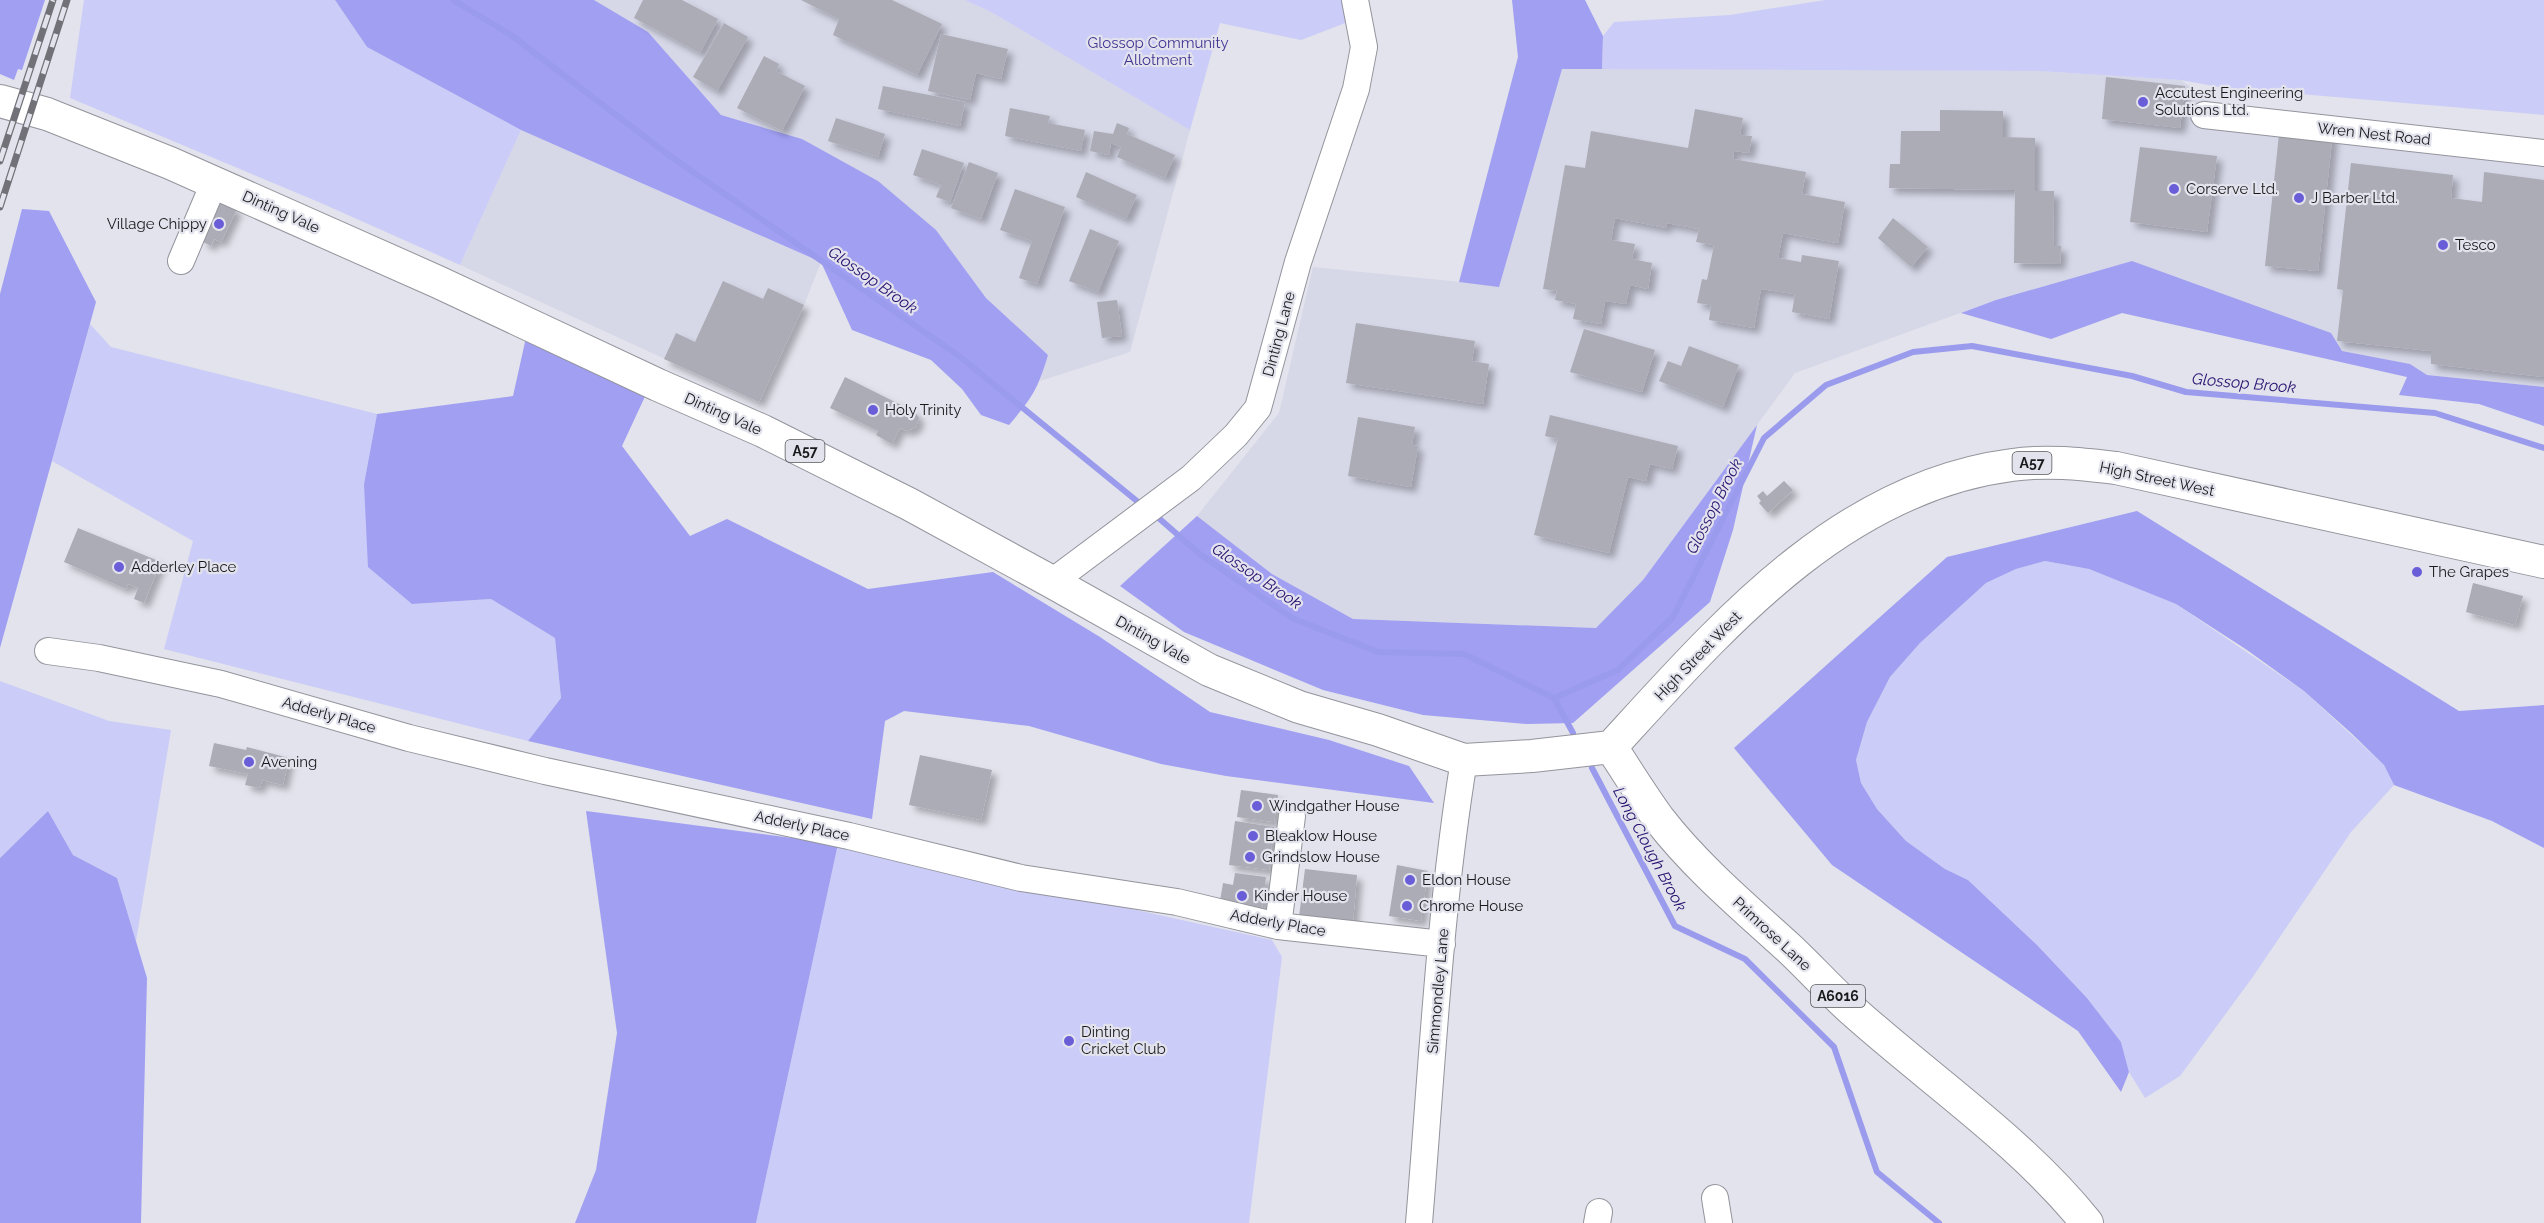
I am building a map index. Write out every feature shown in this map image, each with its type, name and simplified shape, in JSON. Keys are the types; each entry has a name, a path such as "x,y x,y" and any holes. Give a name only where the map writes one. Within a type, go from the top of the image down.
{"main road":[{"name":"Dinting Vale","path":"0,101 57,118 214,183 438,282 658,385 763,431 909,504 1209,670 1299,707 1378,730 1464,760 1532,756 1611,747"},
{"name":"High Street West","path":"1611,747 1698,655 1794,563 1846,526 1888,502 1968,472 2013,465 2060,462 2116,468 2544,562"},
{"name":"Primrose Lane","path":"1611,747 1659,819 1710,878 1792,951 1853,1011 1935,1078 1956,1100 2019,1149 2064,1195 2087,1223"}],"street":[{"name":"Dinting Lane","path":"1052,582 1191,478 1236,435 1258,408 1298,262 1356,89 1364,47 1355,0"},
{"name":"Wren Nest Road","path":"2204,115 2544,153"},
{"path":"181,261 214,183"},
{"name":"Adderly Place","path":"48,651 99,658 221,684 409,738 545,771 849,836 1021,878 1177,902 1278,926 1442,944"},
{"name":"Simmondley Lane","path":"1419,1223 1455,810 1464,760"},
{"path":"1278,926 1292,816"}],"shaded area":[{"path":"0,0 45,0 22,70 18,69 14,80 0,74"},
{"path":"335,0 594,0 648,32 721,115 802,139 878,181 936,230 986,298 1048,355 1033,393 1009,425 981,415 962,389 931,360 852,330 821,262 521,130 367,47"},
{"path":"594,0 965,0 991,12 1190,130 1130,352 1040,381 1048,355 986,298 936,230 802,139 721,115 648,32"},
{"path":"1512,0 1585,0 1603,36 1602,69 1562,69 1499,287 1459,282 1518,57"},
{"path":"1562,68 2038,71 2181,80 2213,104 2544,144 2544,387 2427,375 2410,364 2342,351 2132,261 1996,300 1795,373 1643,580 1596,628 1353,619 1272,574 1197,516 1279,413 1313,267 1499,286"},
{"path":"521,130 821,262 804,305 759,402 460,265"},
{"path":"22,209 49,211 96,302 0,648 0,294"},
{"path":"2132,261 2331,333 2342,351 2410,364 2427,375 2544,387 2544,426 2479,404 2399,395 2407,377 2122,313 2051,339 1961,313 1996,300"},
{"path":"527,333 648,390 622,446 690,536 727,519 868,589 993,572 1100,637 1210,712 1329,740 1409,766 1434,803 1226,776 1161,764 1029,726 904,711 885,721 872,819 528,741 561,698 555,638 491,599 412,604 368,567 364,484 377,414 513,396"},
{"path":"1757,425 1733,530 1710,602 1573,723 1527,724 1423,715 1323,690 1184,632 1120,586 1197,516 1272,574 1353,619 1596,628 1643,580"},
{"path":"2137,511 2459,711 2544,705 2544,848 2492,821 2394,785 2384,765 2304,691 2247,650 2176,604 2089,569 2045,561 2016,569 1986,583 1920,643 1890,677 1867,722 1856,760 1861,783 1877,809 1906,841 1945,869 1968,880 2037,945 2087,998 2121,1042 2129,1072 2121,1092 2078,1031 1832,865 1734,748 1947,557"},
{"path":"48,811 73,855 117,878 147,978 141,1223 0,1223 0,858"},
{"path":"586,811 838,844 756,1223 575,1223 596,1170 617,1033"}],"green space":[{"path":"84,0 335,0 367,47 521,130 460,265 321,203 70,98"},
{"name":"Glossop Community Allotment","path":"965,0 1345,0 1348,22 1301,40 1220,23 1190,130 991,12"},
{"path":"1825,0 2544,0 2544,115 2219,87 2181,80 2038,71 1602,69 1603,36 1614,22 1730,15"},
{"path":"90,324 111,347 377,414 364,484 412,604 491,599 555,638 561,698 528,741 164,649 193,541 52,461"},
{"path":"2045,561 2089,569 2176,604 2304,691 2384,765 2394,785 2351,832 2252,978 2180,1076 2145,1098 2129,1072 2121,1042 2087,998 2037,945 1968,880 1945,869 1906,841 1877,809 1861,783 1856,760 1867,722 1890,677 1920,643 1986,583 2016,569"},
{"path":"0,681 109,721 171,730 136,941 117,878 73,855 48,811 0,858"},
{"path":"838,844 1272,940 1282,957 1249,1223 756,1223"}],"building":[{"path":"643,0 682,0 718,19 700,53 634,18"},
{"path":"801,0 892,0 942,24 917,75 833,35 839,19"},
{"path":"724,23 748,37 717,91 693,77"},
{"path":"941,34 1008,49 1001,79 976,73 970,100 928,91"},
{"path":"764,56 779,64 776,71 805,86 782,131 737,108"},
{"name":"Accutest Engineering Solutions Ltd.","path":"2106,77 2185,86 2180,128 2102,119"},
{"path":"883,86 965,102 960,126 878,109"},
{"path":"1010,108 1050,116 1048,123 1085,130 1081,151 1005,136"},
{"path":"1695,109 1743,118 1740,135 1752,136 1749,153 1734,151 1733,159 1806,172 1802,194 1845,202 1838,243 1783,233 1778,258 1801,262 1802,255 1839,261 1829,319 1792,312 1795,294 1761,289 1754,328 1709,320 1711,305 1697,303 1702,279 1707,280 1714,245 1696,242 1699,229 1667,223 1666,228 1615,218 1611,240 1635,244 1632,259 1652,263 1648,289 1630,285 1626,304 1605,301 1601,324 1573,319 1576,304 1555,300 1557,291 1543,289 1565,165 1585,168 1591,131 1688,148"},
{"path":"1940,110 2003,111 2003,137 2035,138 2035,191 2054,191 2053,246 2061,246 2060,264 2014,263 2015,190 1889,188 1890,164 1900,164 1901,131 1940,131"},
{"path":"836,118 885,134 878,157 828,141"},
{"path":"1117,123 1129,128 1127,134 1175,155 1165,178 1117,157 1121,147 1111,143 1109,155 1090,151 1094,131 1113,134"},
{"name":"J Barber Ltd.","path":"2280,125 2333,131 2318,271 2265,266"},
{"name":"Corserve Ltd.","path":"2140,147 2217,156 2207,232 2130,222"},
{"path":"922,149 964,163 950,202 936,197 941,185 913,175"},
{"path":"969,162 998,173 981,219 951,208"},
{"name":"Tesco","path":"2351,163 2453,175 2451,198 2482,202 2484,172 2544,180 2544,377 2431,364 2431,351 2337,341 2343,290 2337,289"},
{"path":"1086,172 1137,195 1126,219 1076,197"},
{"path":"1015,189 1065,207 1037,284 1019,278 1032,241 1000,230"},
{"name":"Village Chippy","path":"220,201 237,209 221,242 214,239 211,246 201,241"},
{"path":"1893,218 1928,247 1911,267 1878,238"},
{"path":"1090,229 1119,241 1098,292 1069,281"},
{"path":"723,281 763,299 768,288 804,305 759,402 664,359 676,333 695,342"},
{"path":"1117,300 1122,336 1102,338 1097,302"},
{"path":"1356,323 1475,341 1472,361 1489,364 1483,404 1346,383"},
{"path":"1584,329 1655,350 1642,392 1570,372"},
{"path":"1689,346 1739,365 1723,407 1659,381 1668,361 1681,366"},
{"name":"Holy Trinity","path":"845,377 915,412 919,418 916,427 907,431 900,428 892,444 876,435 878,431 830,408"},
{"path":"1550,415 1678,446 1672,469 1650,464 1646,481 1628,477 1609,553 1534,535 1558,439 1545,436"},
{"path":"1358,417 1415,427 1412,445 1418,446 1411,487 1348,476"},
{"path":"1784,481 1793,490 1768,513 1759,503 1761,501 1757,496 1763,491 1767,496"},
{"name":"Adderley Place","path":"78,528 161,562 144,603 134,599 138,588 128,584 126,589 64,562"},
{"path":"2473,583 2523,596 2515,625 2466,612"},
{"name":"Avening","path":"214,743 246,750 247,747 289,758 283,785 262,780 260,788 245,785 248,774 209,766"},
{"path":"920,755 992,770 981,820 909,805"},
{"name":"Windgather House","path":"1241,790 1278,795 1274,822 1237,817"},
{"path":"1235,821 1274,827 1269,870 1229,865"},
{"path":"1397,865 1428,871 1421,921 1389,916"},
{"path":"1305,869 1357,875 1353,922 1299,917"},
{"name":"Kinder House","path":"1235,873 1266,877 1261,916 1219,907 1223,883 1233,885"}],"waterway":[{"name":"Glossop Brook","path":"453,0 511,35 670,156 959,356 1143,506"},
{"name":"Glossop Brook","path":"1154,514 1201,555 1292,618 1378,652 1464,654 1554,698 1618,670 1673,617 1764,438 1826,385 1913,352 1972,346 2132,376 2186,392 2435,413 2544,448"},
{"name":"Long Clough Brook","path":"1554,698 1573,733"},
{"name":"Long Clough Brook","path":"1592,768 1675,926 1745,959 1834,1047 1877,1172 1939,1223"}],"railway":[{"path":"0,161 53,0"},
{"path":"0,207 67,0"}],"place":[{"name":"Accutest Engineering Solutions Ltd.","path":"2143,102"},
{"name":"Corserve Ltd.","path":"2174,189"},
{"name":"J Barber Ltd.","path":"2299,198"},
{"name":"Village Chippy","path":"219,224"},
{"name":"Tesco","path":"2443,245"},
{"name":"Holy Trinity","path":"873,410"},
{"name":"Adderley Place","path":"119,567"},
{"name":"The Grapes","path":"2417,572"},
{"name":"Avening","path":"249,762"},
{"name":"Windgather House","path":"1257,806"},
{"name":"Bleaklow House","path":"1253,836"},
{"name":"Grindslow House","path":"1250,857"},
{"name":"Eldon House","path":"1410,880"},
{"name":"Kinder House","path":"1242,896"},
{"name":"Chrome House","path":"1407,906"},
{"name":"Dinting Cricket Club","path":"1069,1041"}]}
